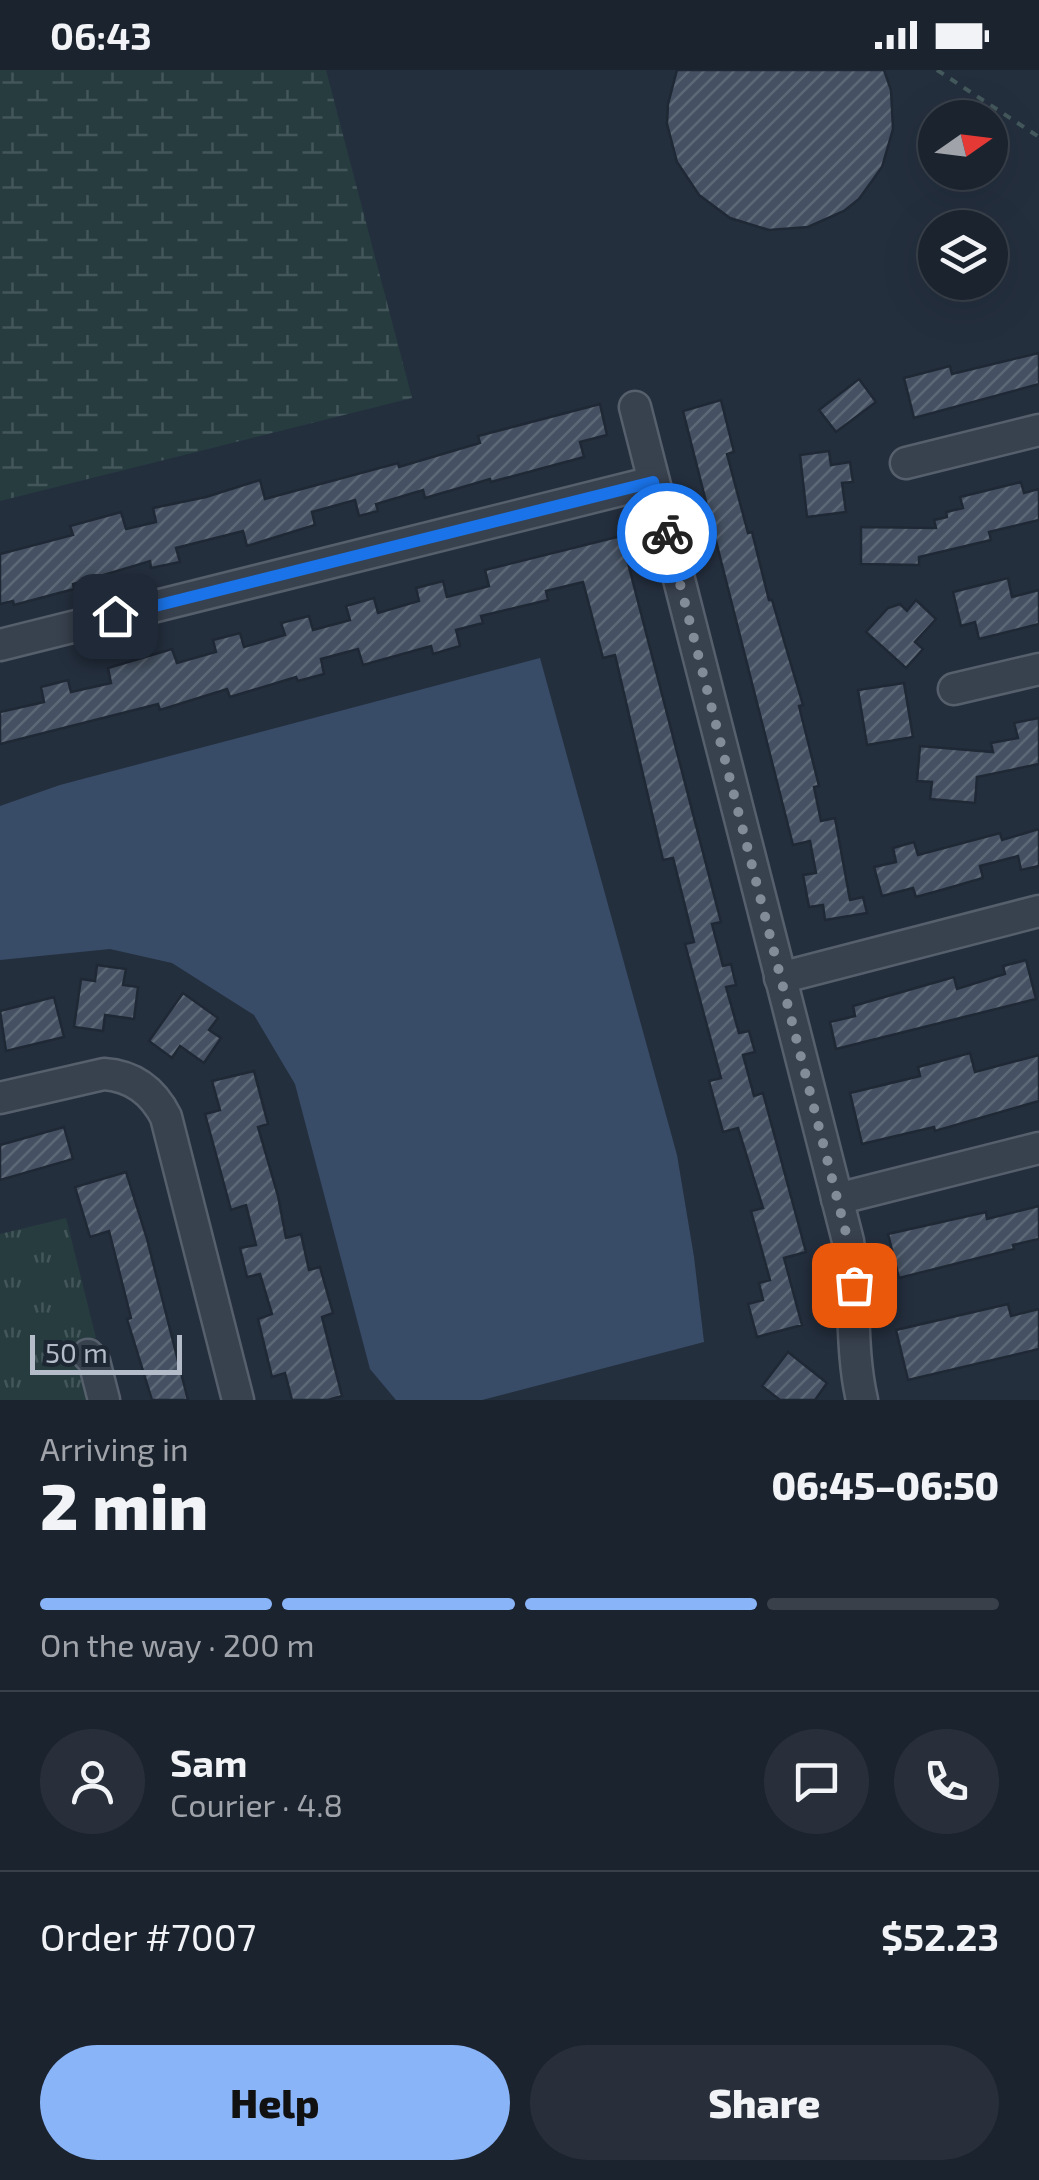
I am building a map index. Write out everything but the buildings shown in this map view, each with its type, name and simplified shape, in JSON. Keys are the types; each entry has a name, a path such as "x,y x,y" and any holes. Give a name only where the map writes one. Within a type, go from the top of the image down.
{"street":[{"path":"635,407 837,1200 854,1285 854,1356 862,1400"},
{"path":"906,463 1039,430"},
{"path":"0,645 653,482"},
{"path":"954,689 1039,669"},
{"path":"780,978 1039,911"},
{"path":"0,1098 86,1076 121,1076 158,1100 166,1117 238,1400"},
{"path":"837,1200 1039,1148"},
{"path":"88,1354 94,1361 104,1400"}],"path":[{"path":"938,70 1039,137"}],"green space":[{"path":"0,70 326,70 412,398 0,501"},
{"path":"66,1218 96,1338 79,1343 93,1400 0,1400 0,1234"}],"water":[{"path":"540,658 677,1155 704,1342 482,1400 396,1400 370,1369 295,1084 254,1015 172,963 110,949 0,960 0,806 60,785"}],"way so far":[{"path":"667,533 848,1241 854,1285"}],"route":[{"path":"115,616 653,482 667,533"}]}
